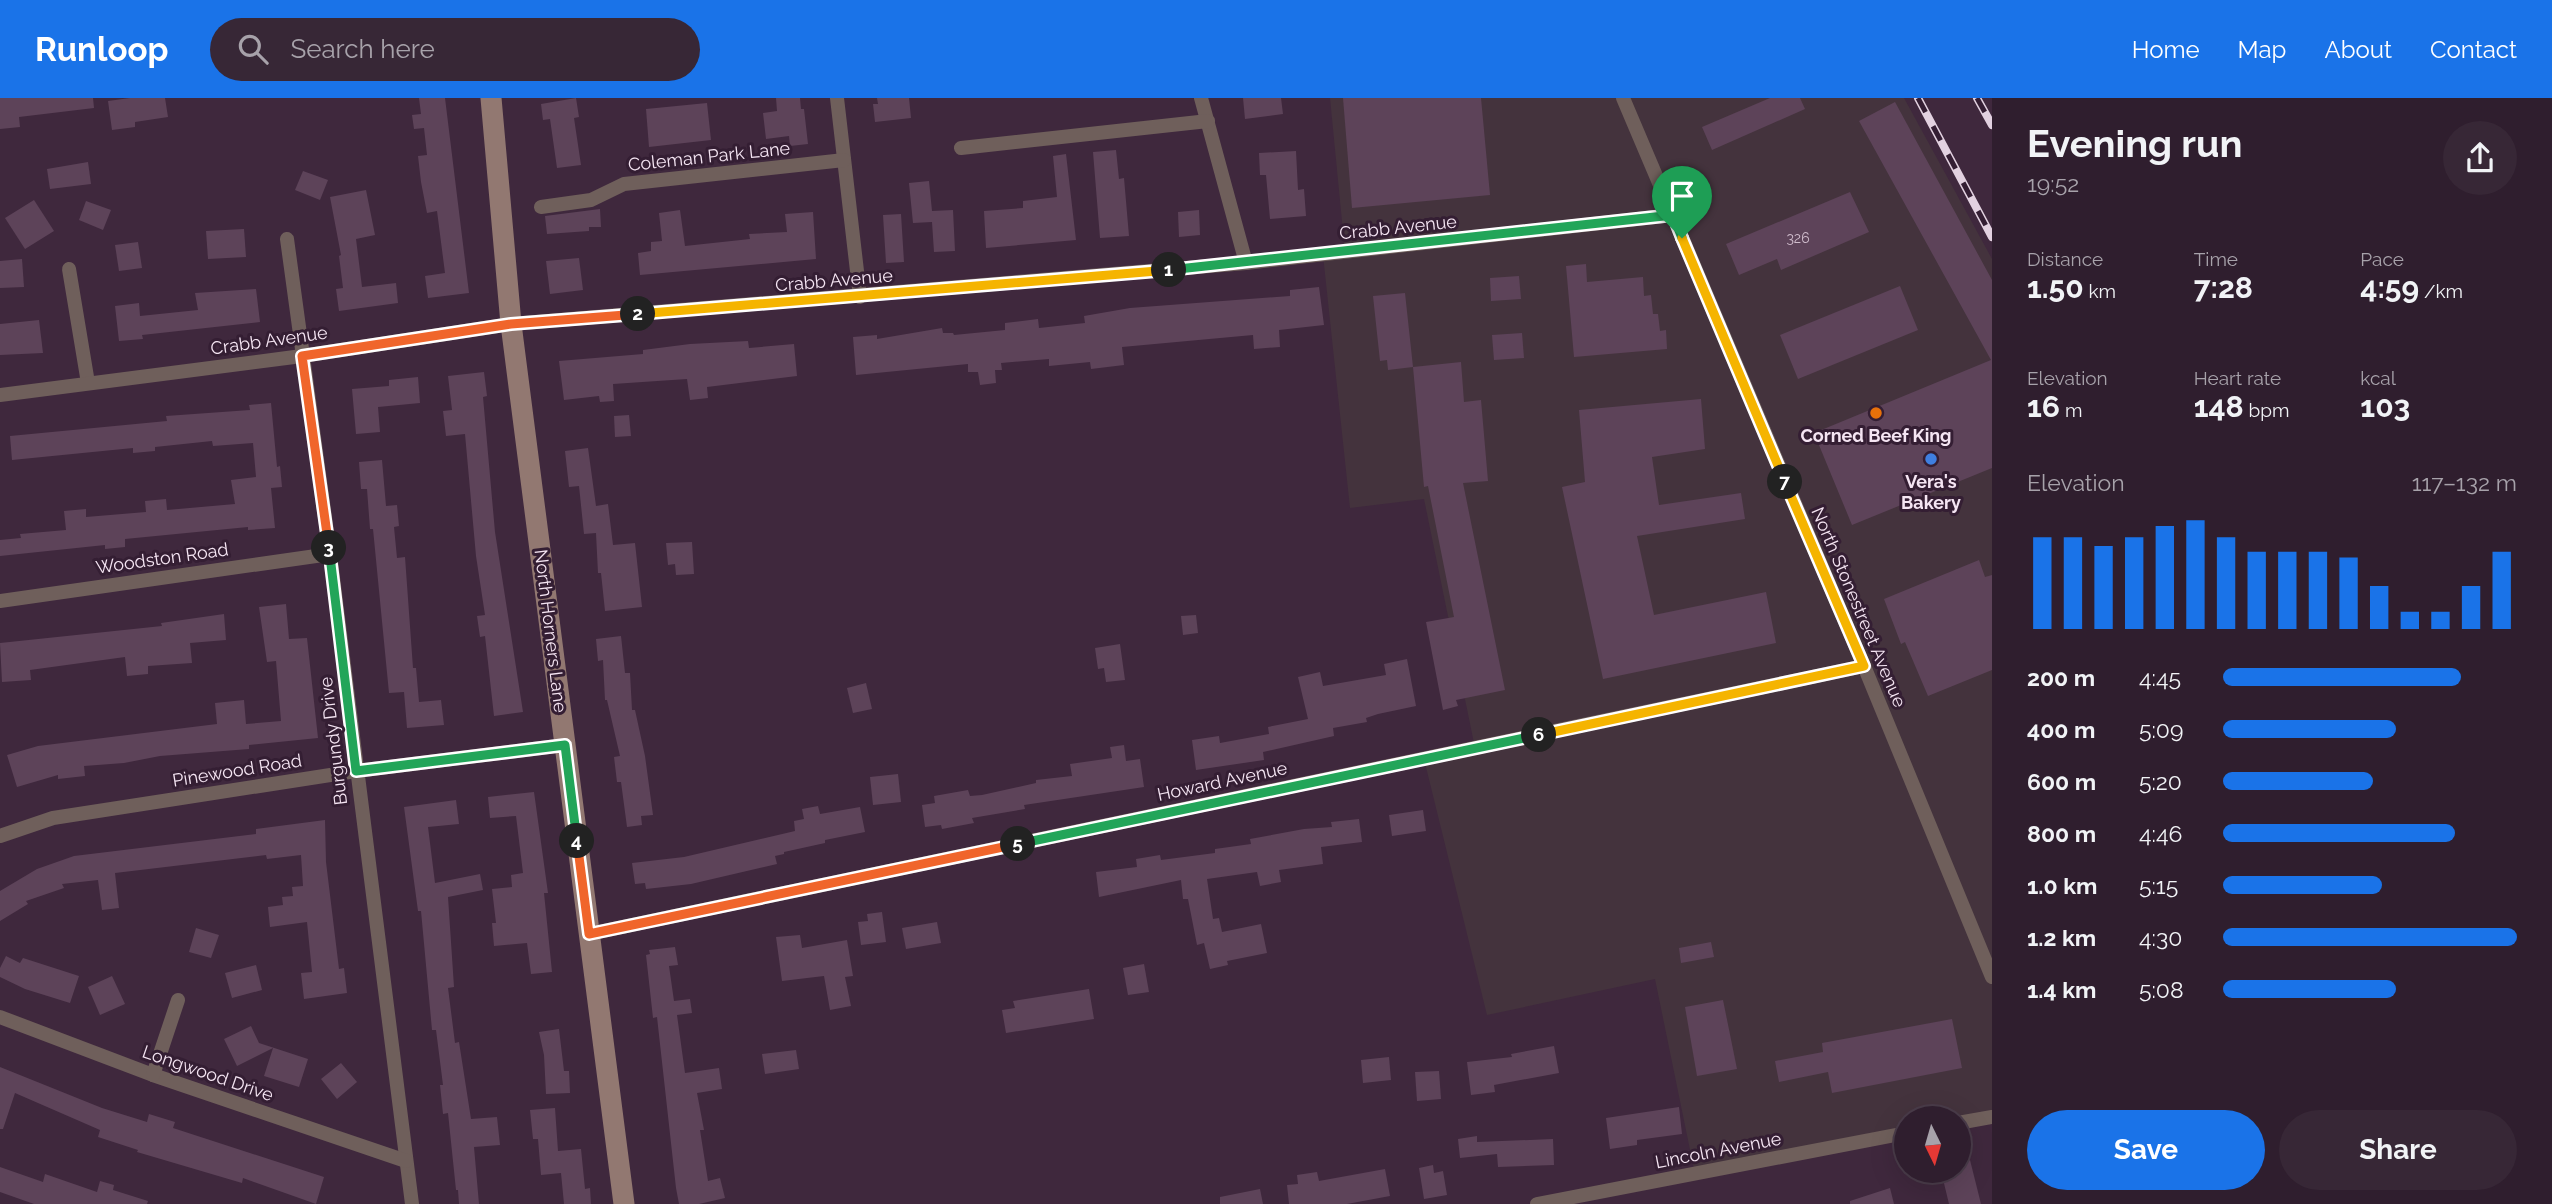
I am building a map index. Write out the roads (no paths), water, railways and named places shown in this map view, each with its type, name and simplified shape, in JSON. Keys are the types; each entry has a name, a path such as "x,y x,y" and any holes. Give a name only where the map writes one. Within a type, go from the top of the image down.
{"street":[{"name":"North Horners Lane","path":"491,98 511,324 624,1204"},
{"path":"837,98 860,297"},
{"path":"1201,98 1246,263"},
{"name":"North Stonestreet Avenue","path":"1623,98 1864,666 1992,977"},
{"path":"961,148 1208,121"},
{"name":"Coleman Park Lane","path":"541,207 591,200 624,184 844,160"},
{"name":"Crabb Avenue","path":"0,396 302,356 511,324 1246,263 1673,215"},
{"name":"Burgundy Drive","path":"287,239 330,554 412,1204"},
{"path":"69,269 88,383"},
{"name":"Woodston Road","path":"0,601 330,554"},
{"name":"Howard Avenue","path":"589,934 1864,666"},
{"name":"Pinewood Road","path":"0,836 53,818 356,771 565,745"},
{"path":"153,1075 178,1000"},
{"name":"Longwood Drive","path":"0,1017 153,1075 406,1161"},
{"path":"1971,1121 1992,1117"},
{"name":"Lincoln Avenue","path":"1537,1204 1894,1135"}],"railway":[{"path":"1918,98 1992,237"},
{"path":"1977,98 1992,125"}],"place":[{"name":"Corned Beef King","path":"1876,413"},
{"name":"Vera's Bakery","path":"1931,459"}]}
